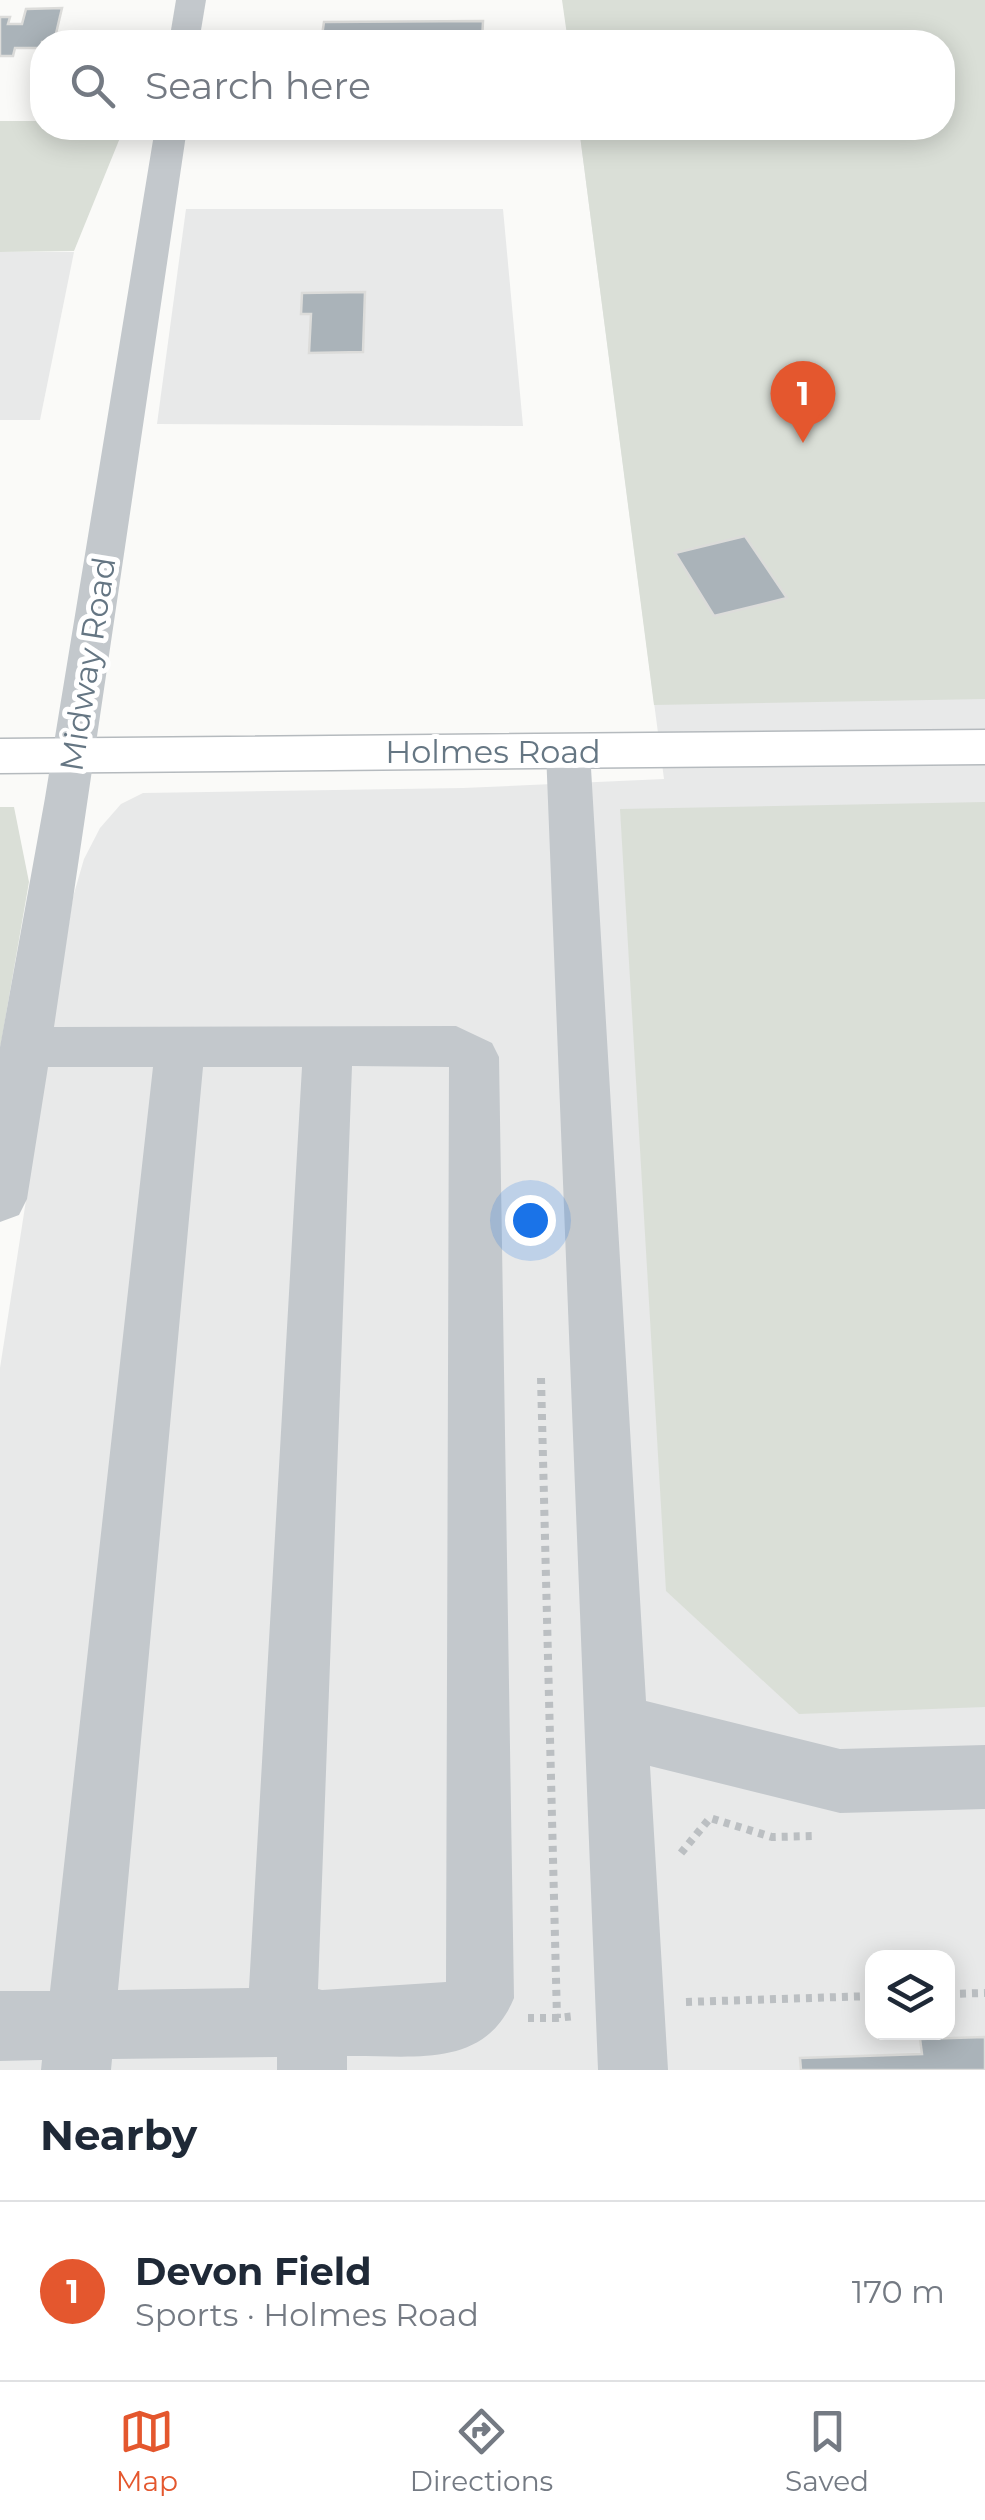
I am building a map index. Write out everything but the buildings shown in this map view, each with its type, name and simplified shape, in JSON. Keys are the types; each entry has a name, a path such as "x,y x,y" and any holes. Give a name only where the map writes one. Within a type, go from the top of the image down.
{"main road":[{"name":"Holmes Road","path":"0,756 985,747"}],"street":[{"path":"186,30 191,0"},
{"name":"Midway Road","path":"0,1199 74,756 169,140"},
{"path":"568,751 634,2070"},
{"path":"0,2026 78,2048 308,2038 454,2019 480,1998 474,1057 456,1046 25,1048"},
{"path":"308,2038 328,1047"},
{"path":"78,2048 180,1048"},
{"path":"617,1726 840,1781 985,1777"}],"path":[{"path":"676,1860 710,1818 772,1837 830,1835"},
{"path":"684,1984 686,2019"},
{"path":"955,1994 985,1993"}],"shaded area":[{"path":"562,0 985,0 985,699 654,705 581,140 955,140 955,30 566,30"},
{"path":"0,121 30,121 30,140 119,140 74,251 0,252"},
{"path":"581,140 662,140 985,187 985,2070 0,2070 0,1368 73,897 84,859 100,828 121,804 143,793 463,788 664,779"},
{"path":"186,209 503,209 523,426 157,424"},
{"path":"0,252 74,252 40,420 0,420"},
{"path":"985,802 985,1707 799,1714 666,1591 620,809"},
{"path":"0,807 14,807 29,882 0,1049"}],"place":[{"name":"Devon Field","path":"803,443"}]}
